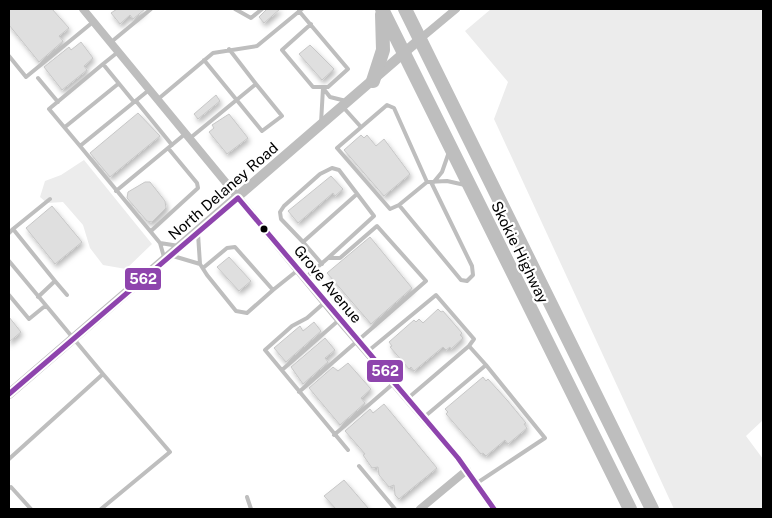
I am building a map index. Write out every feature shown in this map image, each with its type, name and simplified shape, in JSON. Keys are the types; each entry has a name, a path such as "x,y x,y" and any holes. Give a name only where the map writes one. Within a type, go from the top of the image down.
{"highway":[{"name":"Skokie Highway","path":"381,9 630,509"},
{"path":"373,81 383,50 381,9"},
{"name":"Skokie Highway","path":"406,10 652,509"}],"street":[{"name":"Grove Avenue","path":"82,9 339,320 467,470 494,509"},
{"name":"North Delaney Road","path":"9,394 373,81 450,11"},
{"path":"420,509 467,470"}],"lane":[{"path":"110,43 151,9"},
{"path":"235,9 251,18 262,9"},
{"path":"157,100 212,53 229,49 251,49 300,10 348,69 328,87 313,87 282,50 310,24"},
{"path":"9,56 26,77 93,22"},
{"path":"204,60 262,131 282,116 229,49"},
{"path":"118,52 50,109 151,231 168,258 202,266 227,248 236,247 273,290"},
{"path":"103,64 170,146 197,183 198,188 151,231"},
{"path":"38,78 58,102"},
{"path":"65,127 118,84"},
{"path":"116,191 170,146 237,100 256,84"},
{"path":"323,88 330,97 346,104 361,127"},
{"path":"320,127 323,88"},
{"path":"80,146 149,90"},
{"path":"399,206 461,280 467,281 473,275 472,266 430,182 394,108 387,105 337,148 390,209 399,206 430,182 442,172 450,148"},
{"path":"306,278 322,264 374,216 339,170 332,168 320,174 284,206 280,212 281,219 322,264"},
{"path":"430,182 447,181 470,186"},
{"path":"303,242 357,194"},
{"path":"9,233 50,199"},
{"path":"300,392 426,281 377,226 340,258 328,258"},
{"path":"14,229 67,295"},
{"path":"198,232 202,266 236,311 247,312 298,270"},
{"path":"160,243 181,247"},
{"path":"9,261 72,340 170,452 101,509"},
{"path":"38,297 55,281"},
{"path":"368,352 436,294 474,338 469,346 407,399"},
{"path":"9,295 29,319 46,306"},
{"path":"326,302 307,318 292,326 266,350 348,450"},
{"path":"282,370 339,320"},
{"path":"469,346 545,438 477,483"},
{"path":"423,418 486,365"},
{"path":"9,459 103,374"},
{"path":"334,435 394,383"},
{"path":"359,466 396,509"},
{"path":"9,488 11,486 32,509"},
{"path":"246,497 251,509"}],"shaded area":[{"path":"491,9 763,9 763,420 746,436 763,459 763,509 674,509 494,119 508,82 465,31"},
{"path":"84,160 152,244 126,269 103,265 90,248 83,225 63,202 47,203 40,197 45,181 61,175"}],"building":[{"path":"9,9 52,9 69,28 59,36 63,41 39,62 9,25"},
{"path":"117,9 145,9 133,19 130,15 120,24 111,13"},
{"path":"267,9 280,9 264,23 259,17"},
{"path":"81,42 93,58 84,66 87,70 62,90 44,67 69,47 71,50"},
{"path":"310,45 334,69 322,80 299,54"},
{"path":"216,95 220,101 198,119 194,114"},
{"path":"138,113 160,136 110,177 90,153"},
{"path":"229,114 248,138 227,154 209,132 214,128 212,125"},
{"path":"361,135 364,138 367,135 376,146 384,139 410,174 384,196 344,150"},
{"path":"331,176 343,189 335,196 333,193 298,223 288,211"},
{"path":"145,182 150,182 165,201 166,208 152,222 147,221 127,198 128,192"},
{"path":"52,206 82,242 55,264 26,228"},
{"path":"370,237 412,288 371,324 327,273"},
{"path":"229,257 251,281 239,291 217,267"},
{"path":"438,309 441,312 443,311 462,333 460,335 463,338 451,349 450,347 446,350 443,347 414,371 411,367 409,369 390,347 392,346 389,342 414,320 416,322 419,319 423,323"},
{"path":"9,317 21,332 9,342"},
{"path":"314,322 321,331 286,362 274,348 300,326 303,331"},
{"path":"325,338 335,350 325,358 328,362 303,384 291,367"},
{"path":"348,363 371,389 361,398 365,403 340,425 309,388 333,367 338,371"},
{"path":"483,377 486,381 488,379 507,400 526,423 524,424 527,428 508,444 505,440 486,456 483,453 481,454 446,414 448,412 445,409"},
{"path":"384,404 437,468 399,499 395,495 394,485 389,487 379,475 378,467 372,468 363,455 365,454 345,431 370,409 373,413"},
{"path":"344,480 369,509 336,509 324,496"}],"transit line":[{"name":"562","path":"9,394 238,198 458,458 494,509"}]}
